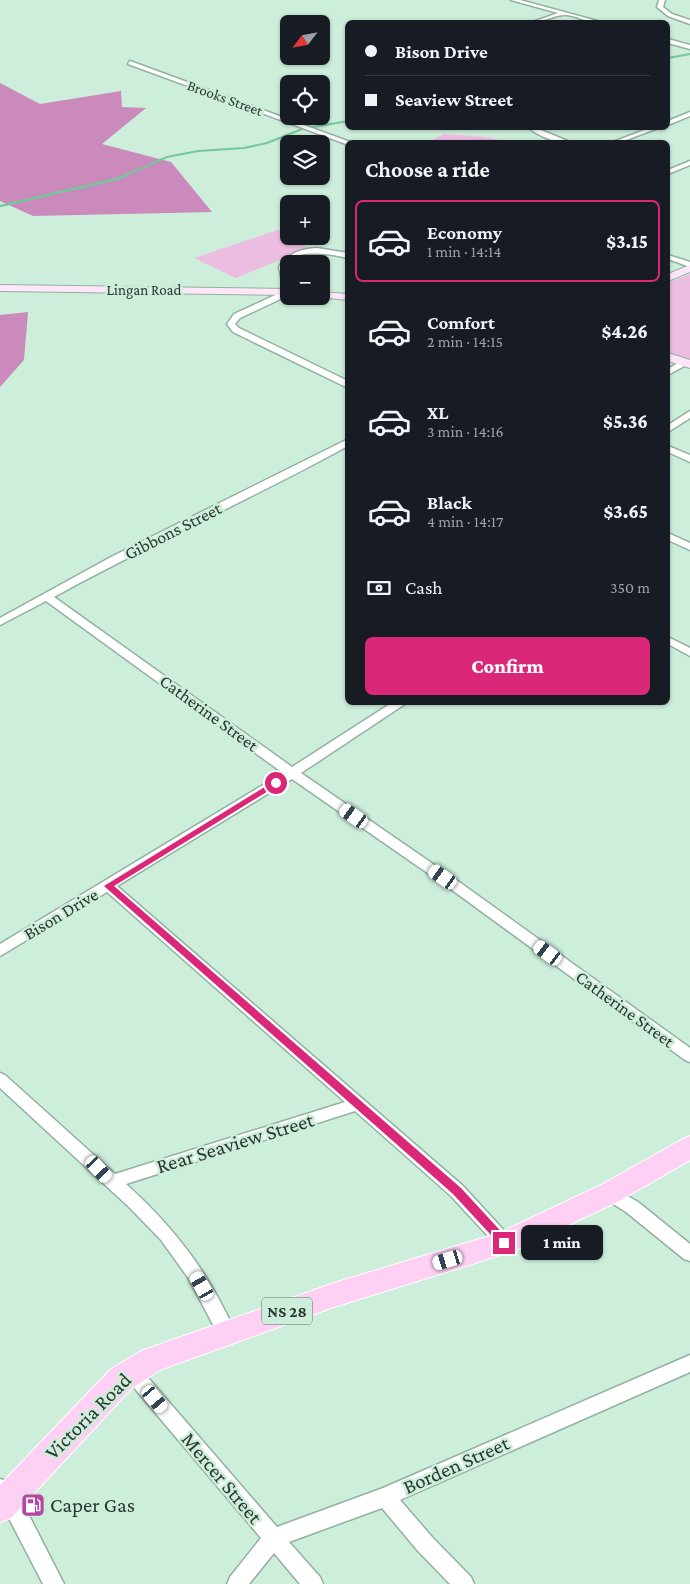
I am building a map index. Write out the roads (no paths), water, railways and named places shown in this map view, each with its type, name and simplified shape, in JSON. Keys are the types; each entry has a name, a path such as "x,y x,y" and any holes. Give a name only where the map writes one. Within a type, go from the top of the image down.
{"main road":[{"name":"Victoria Road","path":"3,1498 113,1386 131,1371 151,1360 334,1295 504,1243 610,1193 690,1147"}],"street":[{"path":"514,0 590,20"},
{"path":"662,0 660,7 664,12 690,22"},
{"path":"542,20 564,14"},
{"path":"676,43 690,38"},
{"path":"670,42 690,47"},
{"name":"Brooks Street","path":"130,63 345,142"},
{"path":"670,121 690,114"},
{"path":"535,130 561,140"},
{"path":"622,140 649,130"},
{"path":"670,171 690,163"},
{"path":"300,255 317,249 329,250 345,255"},
{"path":"670,258 690,266"},
{"path":"670,277 690,266"},
{"name":"Lingan Road","path":"0,288 280,292"},
{"path":"280,296 237,316 232,321 232,327 345,384"},
{"path":"330,296 345,297"},
{"path":"670,357 687,364"},
{"path":"670,372 687,364"},
{"path":"670,428 690,414"},
{"name":"Gibbons Street","path":"0,622 46,596 345,444"},
{"path":"670,450 688,457"},
{"path":"670,537 690,546"},
{"name":"Catherine Street","path":"46,596 292,773 457,887 690,1056"},
{"path":"670,641 690,653"},
{"name":"Bison Drive","path":"0,951 292,773 397,705"},
{"path":"108,886 467,1201 504,1243"},
{"path":"0,1079 135,1202 171,1240 195,1274 226,1332"},
{"name":"Rear Seaview Street","path":"111,1182 358,1104"},
{"path":"610,1193 632,1207 690,1254"},
{"name":"Borden Street","path":"273,1538 385,1497 690,1363"},
{"name":"Mercer Street","path":"131,1371 313,1584"},
{"path":"385,1497 425,1544 464,1584"},
{"path":"3,1498 54,1584"},
{"path":"237,1584 273,1538"}],"waterway":[{"path":"670,58 690,54"},
{"path":"124,176 167,157 198,151 244,148 267,143 302,129 345,122"},
{"path":"0,206 117,179 127,175"}],"place":[{"name":"Caper Gas","path":"33,1505"}]}
